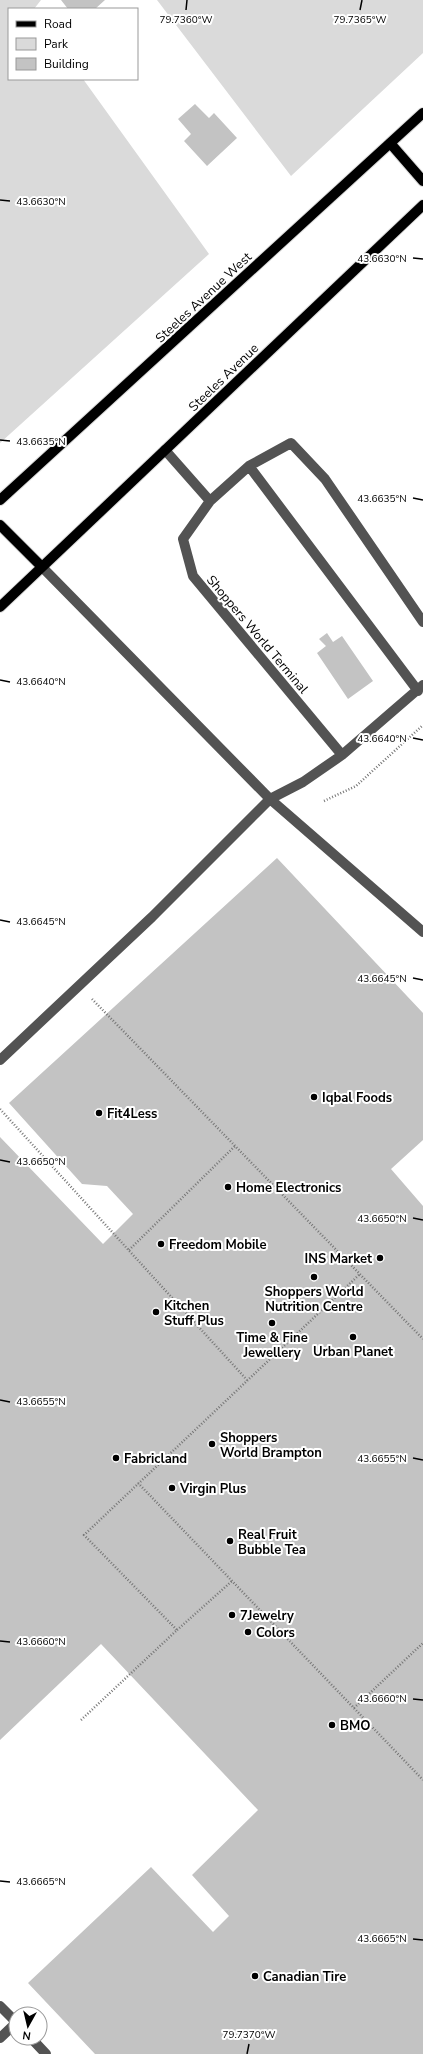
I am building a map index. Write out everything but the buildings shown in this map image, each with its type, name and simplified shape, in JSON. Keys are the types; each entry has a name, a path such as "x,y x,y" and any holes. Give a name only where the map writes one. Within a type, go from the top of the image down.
{"main road":[{"name":"Steeles Avenue West","path":"0,500 423,113"},
{"path":"390,143 423,181"},
{"name":"Steeles Avenue","path":"42,567 423,205"},
{"path":"0,525 42,567 0,607"}],"lane":[{"name":"Shoppers World Terminal","path":"342,755 193,576 183,539 210,501 249,466 291,442 325,479 423,622"},
{"path":"165,450 210,501"},
{"path":"0,1060 79,986 270,799 303,782 342,755 421,688 249,466"},
{"path":"42,567 270,799 423,932"},
{"path":"0,2007 8,2015"},
{"path":"0,2038 8,2030"},
{"path":"38,2046 46,2054"}],"path":[{"path":"324,801 356,786 423,725"},
{"path":"79,986 423,1339"},
{"path":"0,1109 247,1380"},
{"path":"128,1250 235,1146"},
{"path":"177,1630 84,1535 360,1274"},
{"path":"138,1483 423,1780"},
{"path":"81,1720 232,1581"},
{"path":"354,1708 423,1644"}],"green space":[{"path":"0,0 41,0 35,8 8,8 8,80 84,80 209,254 0,443"},
{"path":"157,0 423,0 423,53 291,176"}],"place":[{"name":"Iqbal Foods","path":"314,1097"},
{"name":"Fit4Less","path":"99,1113"},
{"name":"Home Electronics","path":"228,1187"},
{"name":"Freedom Mobile","path":"161,1244"},
{"name":"INS Market","path":"380,1258"},
{"name":"Shoppers World Nutrition Centre","path":"314,1277"},
{"name":"Kitchen Stuff Plus","path":"156,1312"},
{"name":"Time & Fine Jewellery","path":"272,1323"},
{"name":"Urban Planet","path":"353,1337"},
{"name":"Shoppers World Brampton","path":"212,1444"},
{"name":"Fabricland","path":"116,1458"},
{"name":"Virgin Plus","path":"172,1488"},
{"name":"Real Fruit Bubble Tea","path":"230,1541"},
{"name":"7Jewelry","path":"232,1615"},
{"name":"Colors","path":"248,1632"},
{"name":"BMO","path":"332,1725"},
{"name":"Canadian Tire","path":"255,1976"}]}
